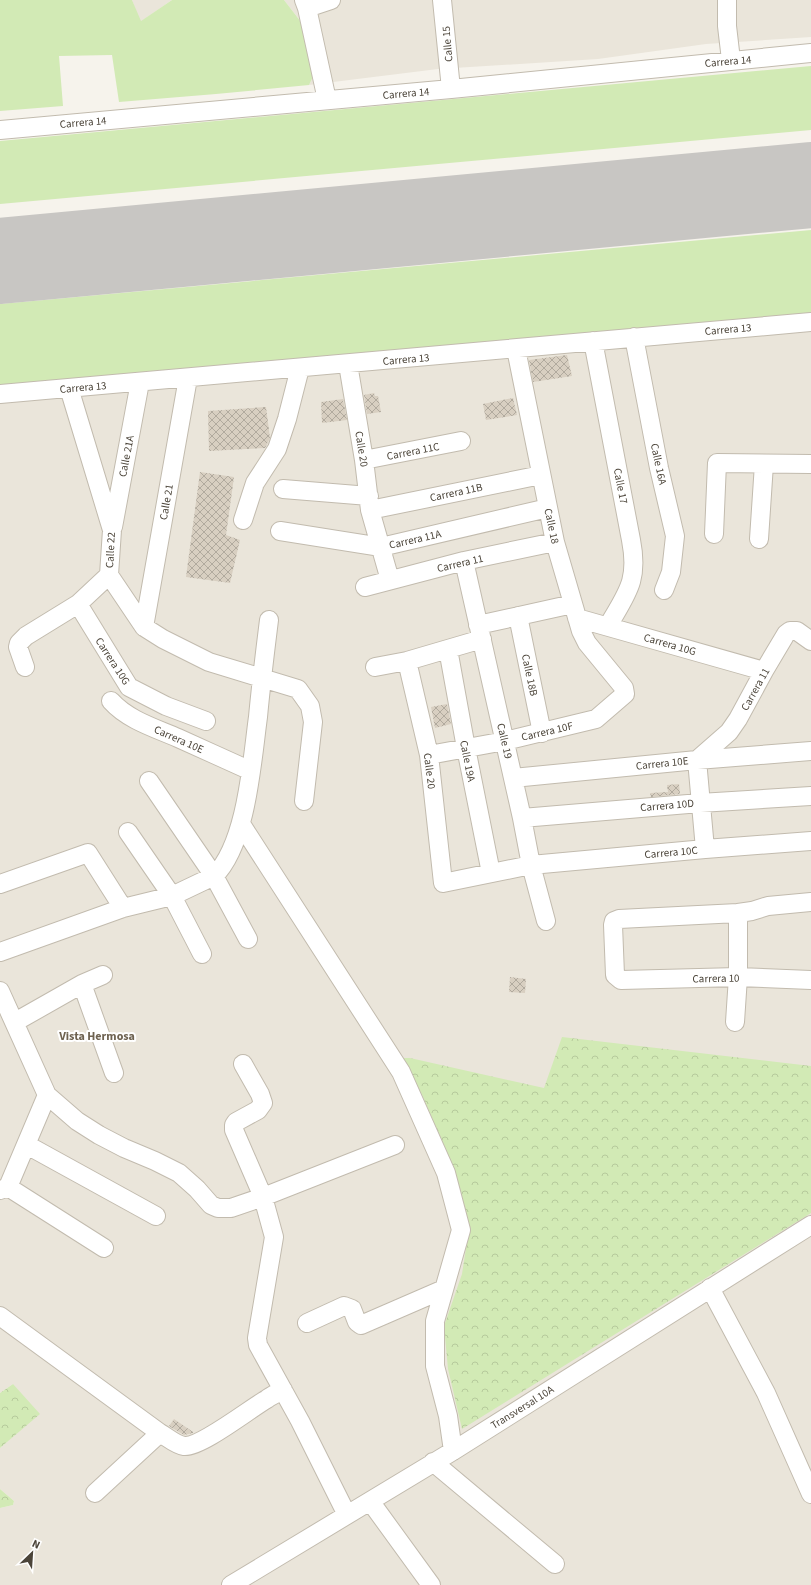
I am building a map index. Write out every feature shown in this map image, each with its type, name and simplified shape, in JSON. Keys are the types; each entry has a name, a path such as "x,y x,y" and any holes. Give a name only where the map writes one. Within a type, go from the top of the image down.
{"street":[{"path":"327,100 306,4 331,0"},
{"name":"Calle 15","path":"442,0 451,89"},
{"path":"728,0 727,26 731,60"},
{"name":"Carrera 14","path":"0,130 451,89 811,53"},
{"name":"Carrera 13","path":"0,394 811,322"},
{"name":"Calle 16A","path":"634,337 659,468 675,536 671,572 664,590"},
{"name":"Calle 17","path":"592,341 632,540 634,565 630,587 608,626"},
{"name":"Calle 18","path":"516,349 555,542 575,611 584,638 624,688"},
{"name":"Calle 20","path":"348,364 370,503 390,580"},
{"path":"243,520 255,483 276,449 287,419 300,368"},
{"name":"Calle 21","path":"144,626 188,378"},
{"name":"Calle 21A","path":"112,530 140,382"},
{"name":"Calle 22","path":"69,388 112,530 109,575 144,626 163,640 209,662 298,689 310,706 313,722 304,801"},
{"name":"Carrera 11C","path":"364,460 461,441"},
{"path":"714,534 717,463 811,464"},
{"path":"759,539 764,464"},
{"name":"Carrera 11B","path":"283,490 370,503 541,475"},
{"name":"Carrera 11A","path":"280,531 381,547 548,508"},
{"name":"Carrera 11","path":"365,587 464,561 555,542"},
{"name":"Calle 19","path":"464,561 522,818 531,865 546,921"},
{"path":"25,666 18,647 21,641 26,636 78,604 109,575"},
{"name":"Carrera 10G","path":"78,604 129,688 166,706 206,721"},
{"path":"375,667 407,661 448,649 480,632 518,616 575,611"},
{"name":"Carrera 10G","path":"575,611 608,626 764,671"},
{"name":"Calle 18B","path":"518,616 542,733"},
{"path":"0,952 123,908 172,896 214,876 219,871 241,824 251,771 269,620"},
{"name":"Carrera 11","path":"697,760 729,732 738,719 786,634 790,631 797,631 811,641"},
{"name":"Calle 19A","path":"448,649 491,873"},
{"name":"Calle 20","path":"407,661 429,755 443,883"},
{"name":"Carrera 10F","path":"429,755 505,741 596,719 625,695 624,688"},
{"name":"Carrera 10E","path":"111,701 131,717 251,771"},
{"name":"Carrera 10E","path":"513,778 697,760 811,751"},
{"path":"697,760 705,849"},
{"path":"149,781 214,876 248,939"},
{"name":"Carrera 10D","path":"522,818 700,803 811,796"},
{"path":"241,824 401,1072 443,1166 461,1230 435,1321 435,1366 448,1416 453,1450"},
{"path":"128,832 172,896 202,954"},
{"name":"Carrera 10C","path":"443,883 531,865 811,841"},
{"path":"0,884 88,853 123,908"},
{"path":"735,1022 738,977 738,913 752,911 768,906 811,902"},
{"name":"Carrera 10","path":"738,913 619,919 614,921 615,975 621,980 738,977 811,980"},
{"path":"8,1018 102,975"},
{"path":"82,984 114,1073"},
{"path":"0,991 8,1018 47,1095 77,1121 100,1135 179,1174 197,1189 211,1205 218,1208 230,1208 263,1197 395,1144"},
{"path":"243,1064 260,1094 263,1103 258,1110 236,1122 234,1125 234,1130 263,1197 274,1237 257,1338 258,1345 300,1421 347,1515"},
{"path":"47,1095 27,1145 4,1189 104,1248"},
{"path":"27,1145 156,1216"},
{"name":"Transversal 10A","path":"231,1585 453,1450 811,1225"},
{"path":"710,1288 760,1379 811,1494"},
{"path":"307,1323 344,1306 352,1310 357,1322 361,1325 444,1289"},
{"path":"0,1316 160,1433 184,1446 191,1446 213,1434 241,1417 266,1399 283,1390"},
{"path":"95,1493 160,1433"},
{"path":"433,1462 555,1564"},
{"path":"370,1501 431,1585"}],"shaded area":[{"path":"132,0 172,0 140,22"},
{"path":"284,0 811,0 811,37 706,44 598,59 438,69 309,85 325,53"},
{"path":"811,325 811,1585 0,1585 0,1508 13,1505 14,1501 0,1489 0,1448 18,1432 13,1384 0,1393 0,395"}],"green space":[{"path":"0,0 132,0 141,21 172,0 284,0 325,53 309,85 119,102 112,55 59,56 63,106 0,111"},
{"path":"811,66 811,130 0,204 0,141"},
{"path":"811,230 811,315 470,347 0,385 0,304"},
{"path":"562,1037 811,1066 811,1213 462,1429 448,1369 444,1326 462,1274 469,1229 453,1166 422,1095 401,1058 410,1058 544,1088"},
{"path":"13,1384 40,1414 0,1448 0,1393"},
{"path":"0,1489 14,1501 13,1505 0,1508"}],"building":[{"path":"567,355 572,376 533,382 529,360"},
{"path":"374,393 375,396 378,396 381,412 367,414 364,395"},
{"path":"513,398 517,415 486,420 483,404"},
{"path":"343,399 347,420 322,423 321,402"},
{"path":"266,407 270,438 265,448 209,451 208,411"},
{"path":"200,472 234,477 226,535 240,540 230,583 186,577"},
{"path":"447,704 451,724 435,728 431,707"},
{"path":"679,784 680,794 651,797 650,793 668,792 667,785"},
{"path":"510,977 526,979 525,993 509,992"},
{"path":"174,1419 193,1433 184,1435 169,1426"}],"runway":[{"path":"0,261 811,185"}],"district":[{"name":"Vista Hermosa","path":"97,1036"}]}
